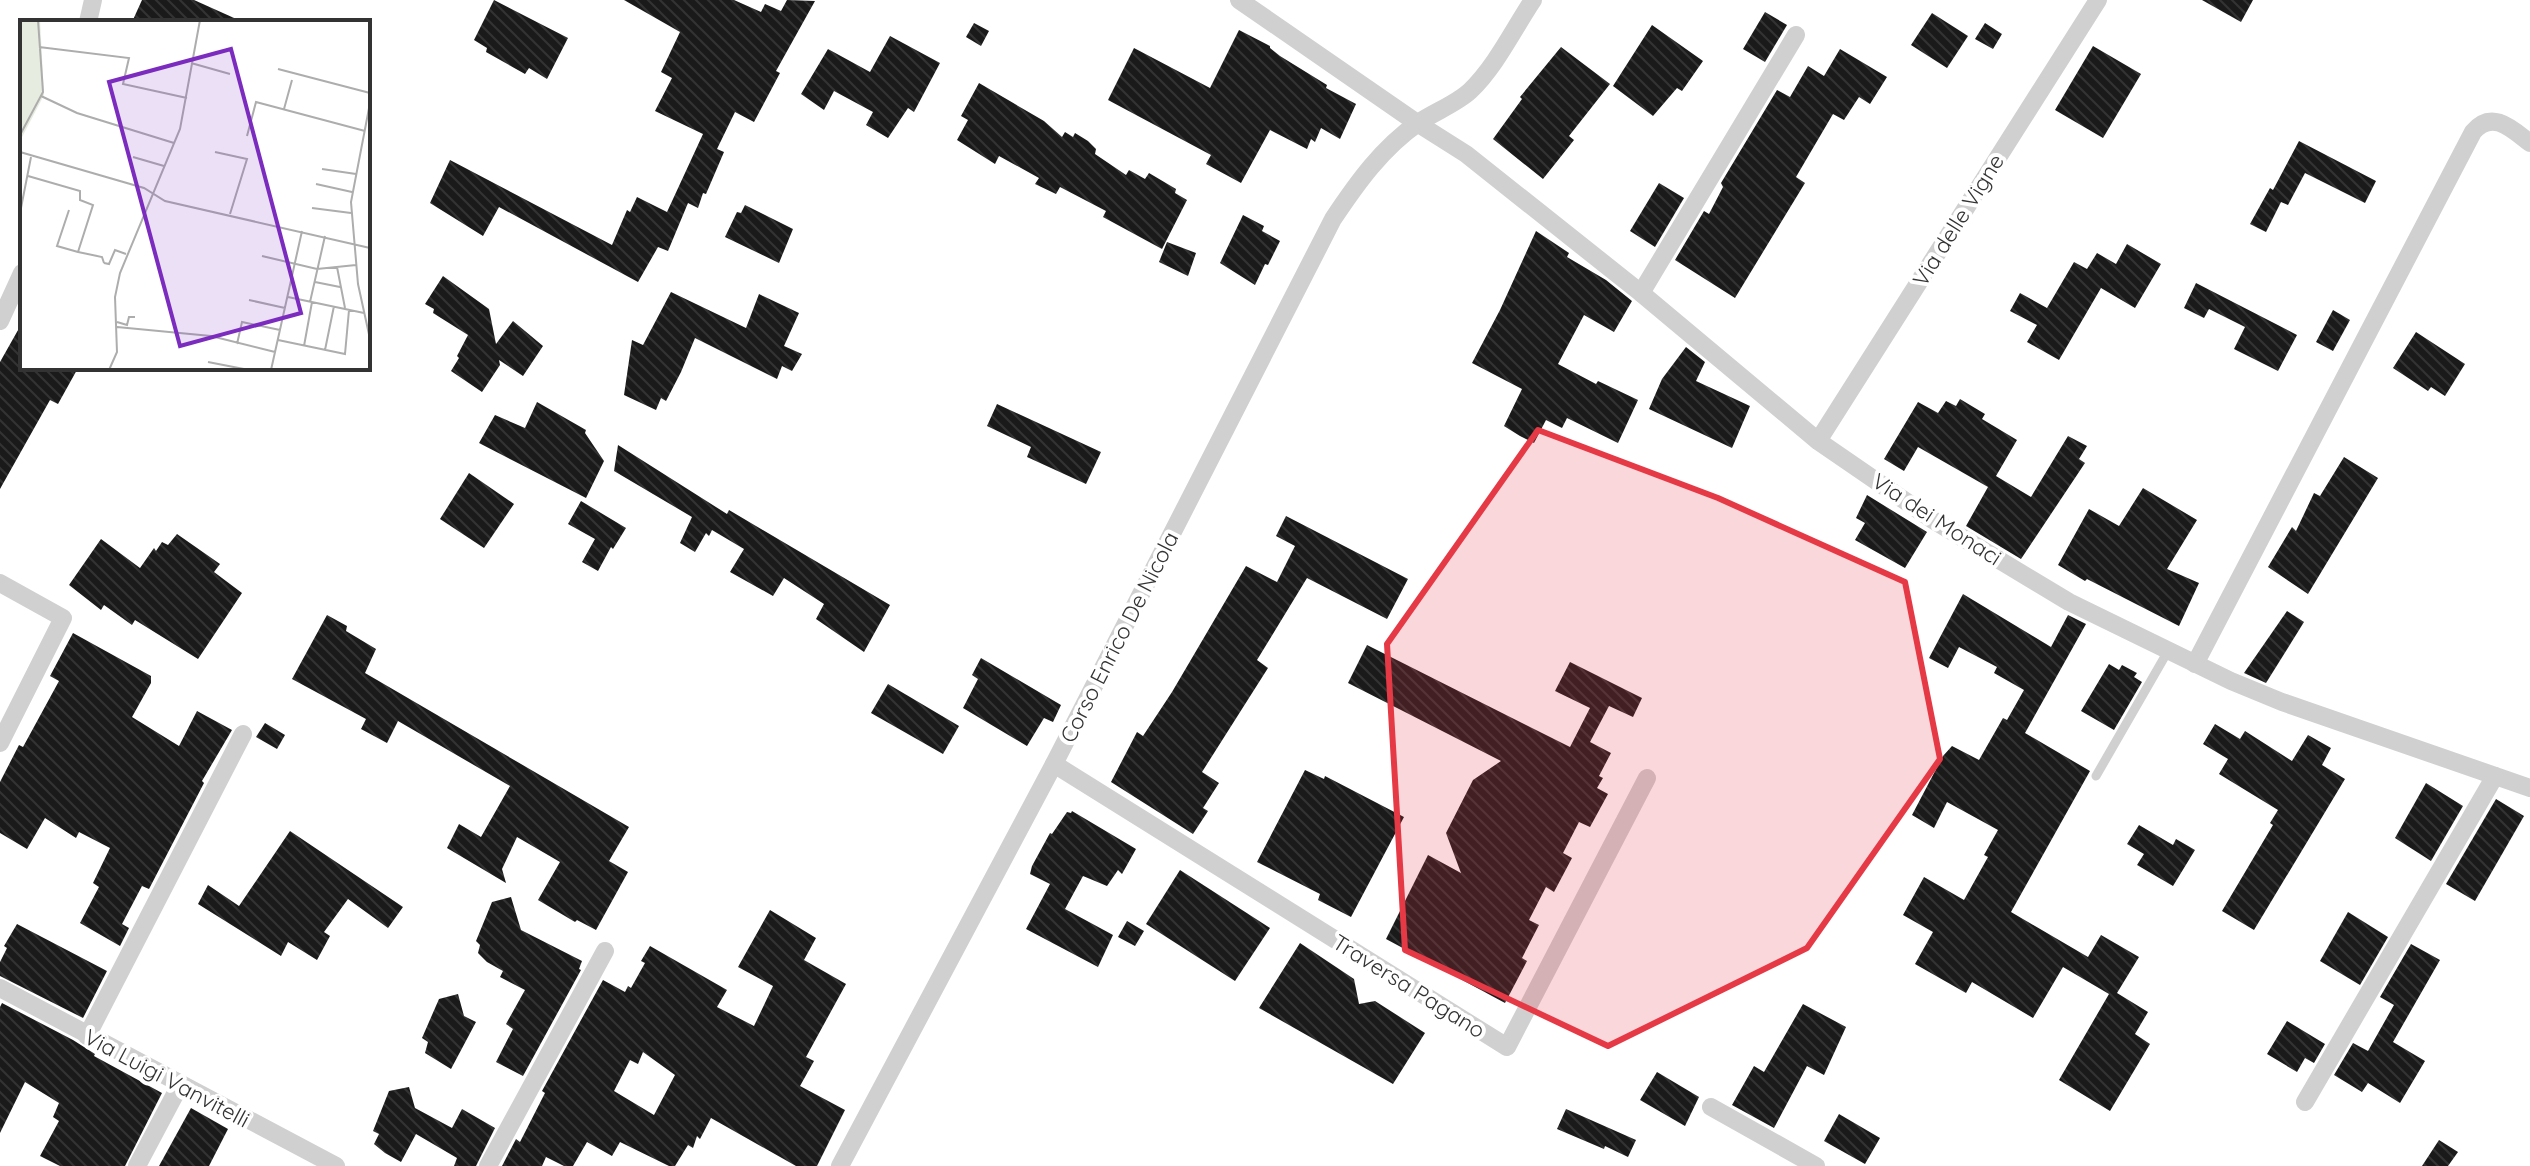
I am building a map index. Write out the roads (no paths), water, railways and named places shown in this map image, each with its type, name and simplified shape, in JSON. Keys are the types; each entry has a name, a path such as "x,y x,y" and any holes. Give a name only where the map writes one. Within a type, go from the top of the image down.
{"street":[{"path":"88,20 93,0"},
{"name":"Via dei Monaci","path":"1239,0 1466,154 1641,293 1818,441 1933,520 2069,602 2195,664 2282,702 2530,788"},
{"name":"Corso Enrico De Nicola","path":"840,1166 1054,764 1326,231 1359,180 1390,145 1417,123 1470,91 1497,57 1533,0"},
{"name":"Via delle Vigne","path":"1818,441 2098,0"},
{"path":"1641,293 1796,35"},
{"path":"2195,664 2473,132 2487,121 2500,122 2530,143"},
{"path":"0,321 20,278"},
{"path":"0,583 63,618 0,743"},
{"path":"87,1036 243,734"},
{"name":"Traversa Pagano","path":"1054,764 1507,1047 1647,778"},
{"path":"2352,997 2469,801 2489,774"},
{"path":"2305,1102 2489,774"},
{"path":"488,1166 605,951"},
{"name":"Via Luigi Vanvitelli","path":"0,988 336,1166"},
{"path":"137,1166 180,1085"},
{"path":"1711,1107 1816,1166"}],"lane":[{"path":"2096,776 2168,651"}]}
